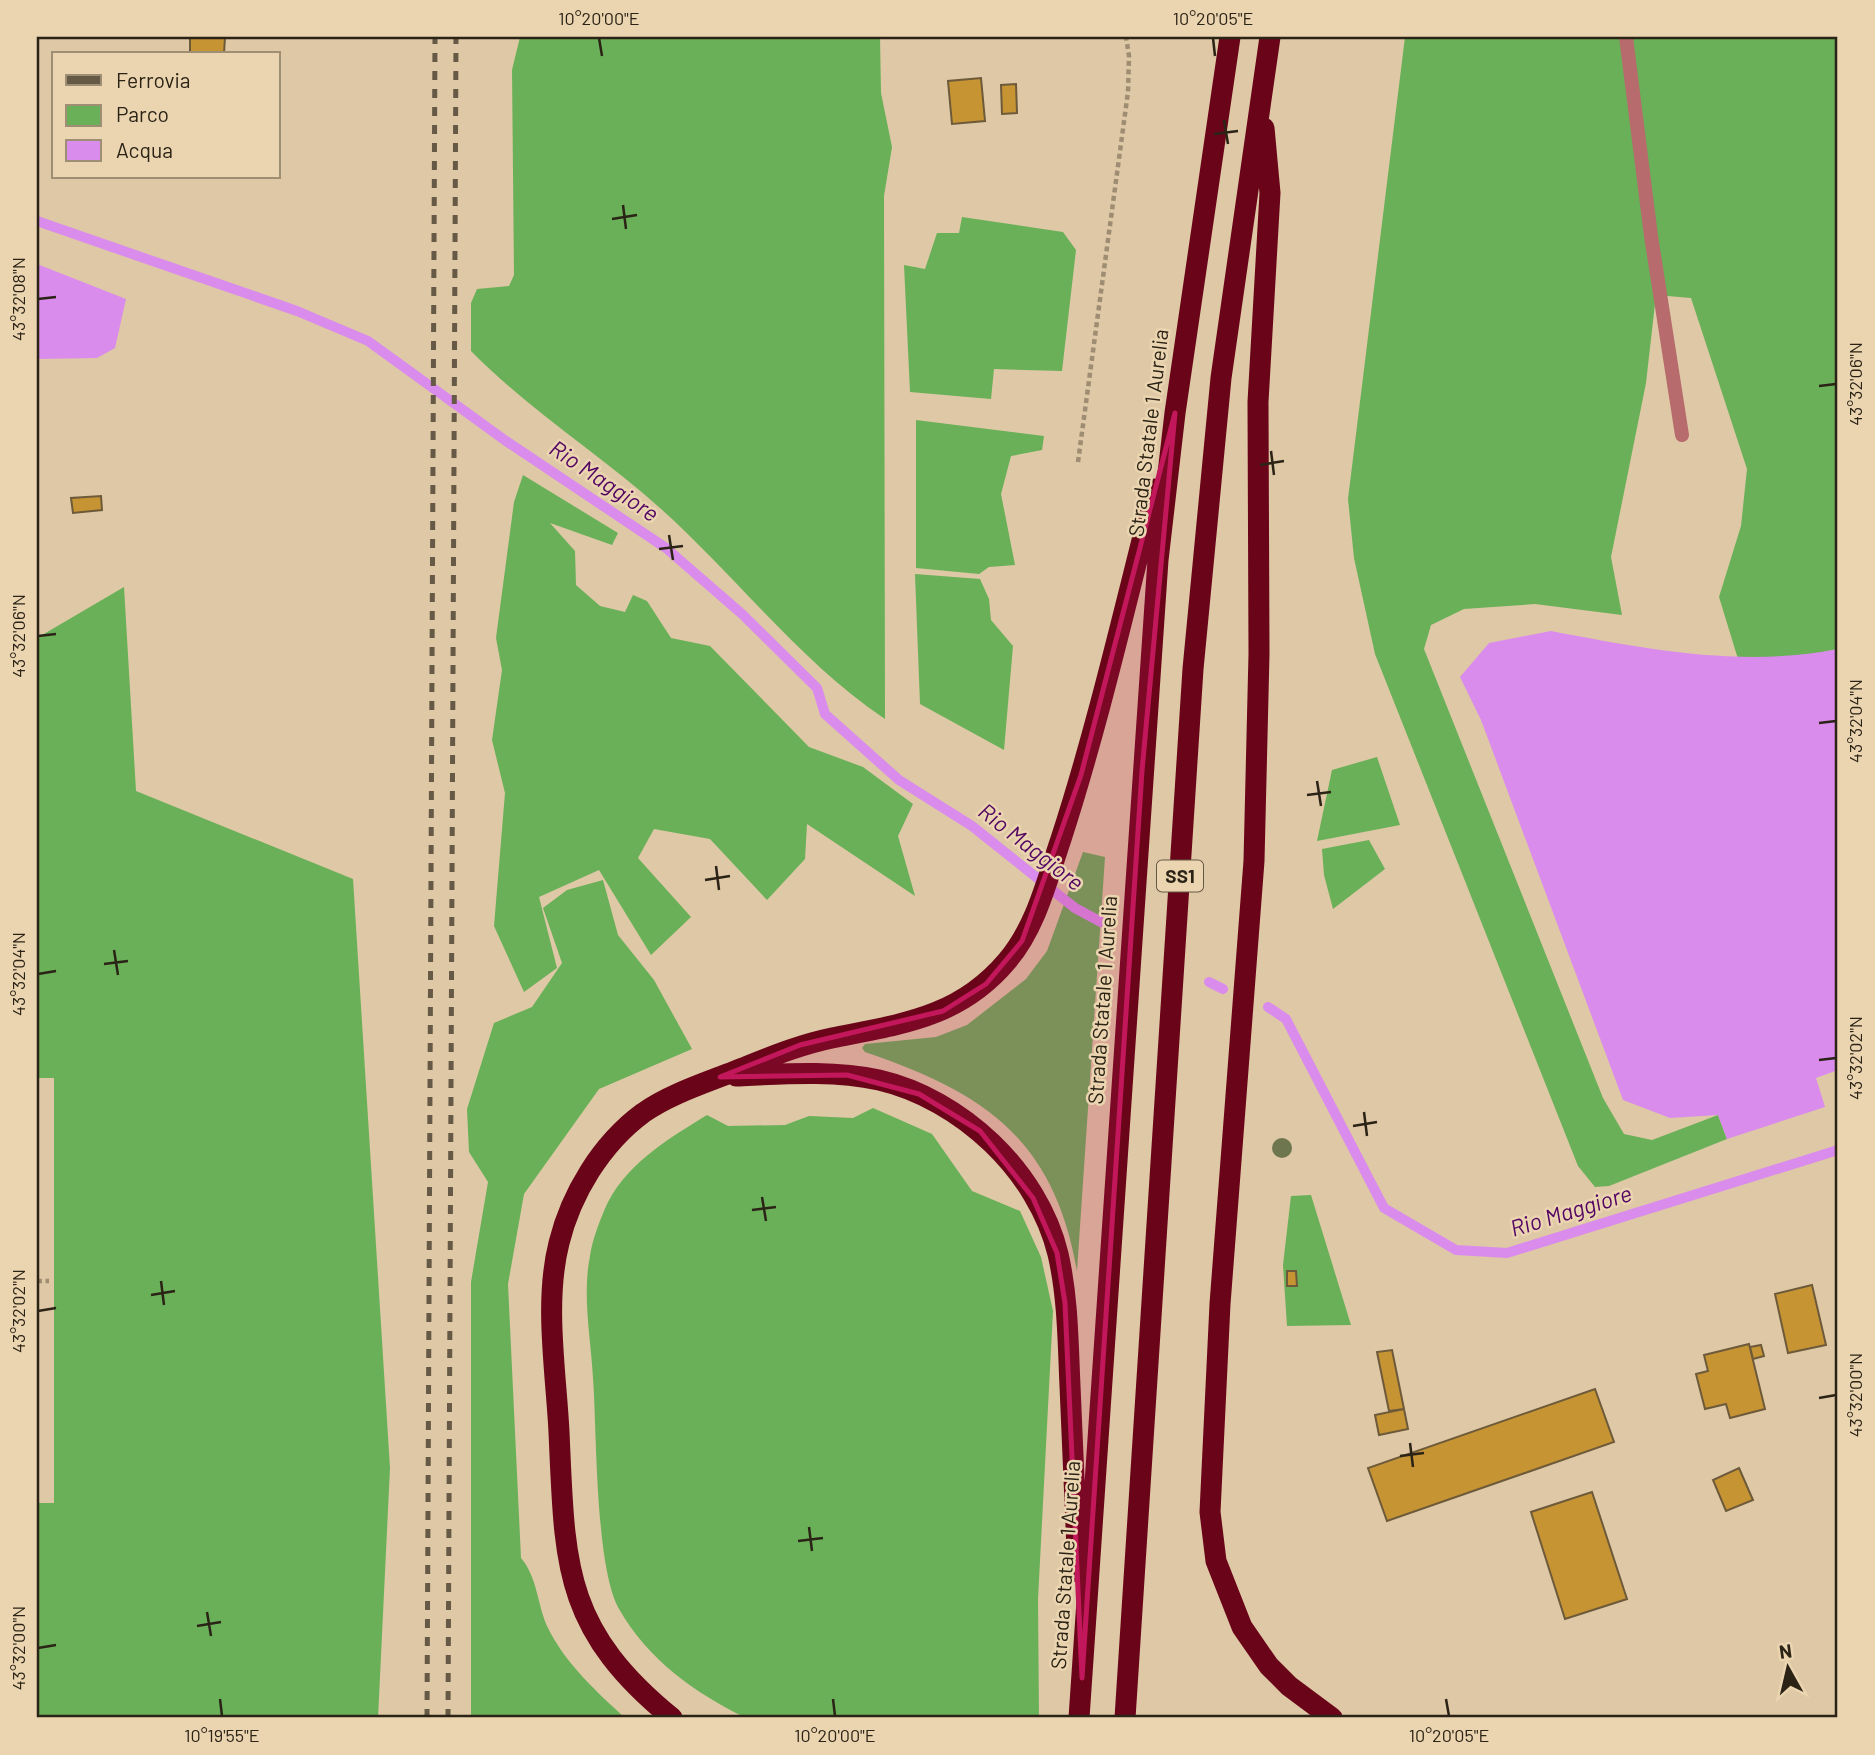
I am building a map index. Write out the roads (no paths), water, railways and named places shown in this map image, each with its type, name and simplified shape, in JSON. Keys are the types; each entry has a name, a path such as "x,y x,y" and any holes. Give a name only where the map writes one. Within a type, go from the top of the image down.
{"highway":[{"name":"Strada Statale 1 Aurelia","path":"1079,1718 1158,560 1175,413 1230,37"},
{"name":"SS1","path":"1125,1718 1194,669 1222,378 1260,91 1270,37"},
{"path":"1260,91 1270,193 1258,402 1259,627 1254,861 1211,1453 1211,1532 1216,1561 1231,1604 1269,1666 1289,1686 1332,1718"},
{"path":"672,1718 645,1696 598,1640 573,1585 567,1562 552,1294 558,1245 571,1206 588,1174 611,1144 644,1112 720,1077 800,1045 910,1022 943,1011 972,996 986,985 1023,941 1076,793 1175,413"},
{"path":"720,1077 804,1073 847,1075 880,1081 919,1094 980,1132 1017,1172 1058,1253 1065,1303 1082,1678"}],"lane":[{"path":"1626,37 1651,236 1682,435"}],"water":[{"path":"37,264 126,299 115,348 97,358 37,359"},
{"path":"1551,631 1694,654 1766,657 1838,649 1838,1070 1816,1078 1825,1107 1727,1139 1718,1115 1670,1118 1623,1100 1481,720 1460,677 1489,643"}],"waterway":[{"name":"Rio Maggiore","path":"37,221 297,311 368,341 506,441 666,548 742,614 817,688 825,714 899,780 972,826 1075,908 1101,922"},
{"name":"Rio Maggiore","path":"1209,982 1223,989"},
{"name":"Rio Maggiore","path":"1268,1007 1286,1019 1384,1208 1456,1250 1507,1253 1838,1150"}],"railway":[{"path":"427,1718 435,37"},
{"path":"448,1718 456,37"}]}
